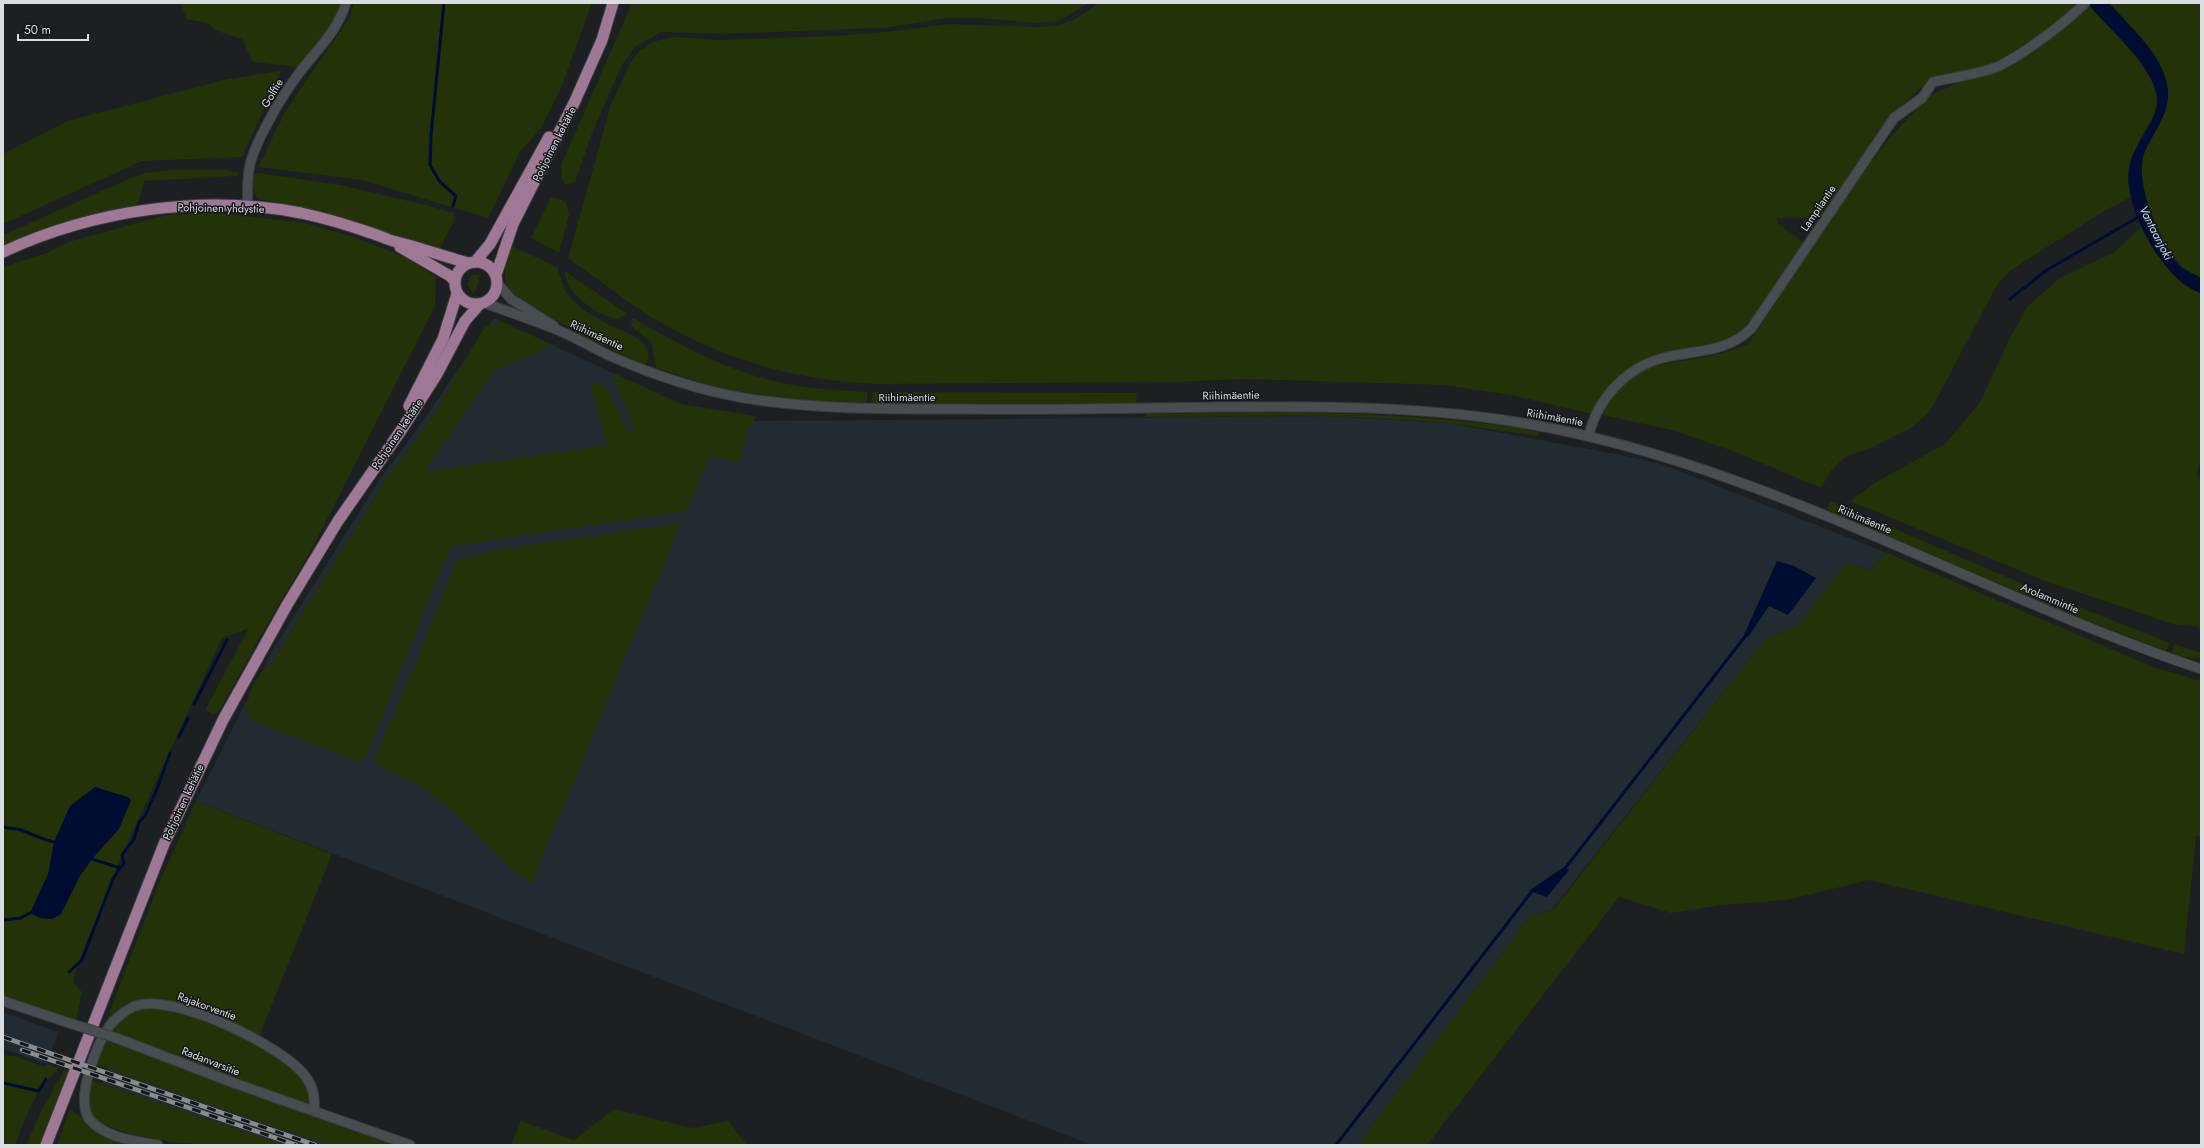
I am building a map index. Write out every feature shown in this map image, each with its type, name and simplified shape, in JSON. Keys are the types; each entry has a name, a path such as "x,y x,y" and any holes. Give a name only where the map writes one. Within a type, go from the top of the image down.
{"main road":[{"name":"Pohjoinen kehätie","path":"472,263 490,244 550,135 612,8"},
{"name":"Pohjoinen kehätie","path":"497,279 513,224 575,101 602,40 612,8"},
{"name":"Pohjoinen yhdystie","path":"3,252 47,235 114,216 191,206 247,207 301,213 343,224 393,241 405,242 472,263"},
{"name":"Pohjoinen yhdystie","path":"393,241 455,281"},
{"path":"472,263 485,264 497,279 494,296 482,304 466,302 457,294 455,281 459,270 472,263"},
{"name":"Pohjoinen kehätie","path":"46,1145 145,890 192,781 260,651 364,480 372,464 409,406 443,339 457,294"},
{"name":"Pohjoinen kehätie","path":"364,480 402,429 437,374 465,321 482,304"}],"street":[{"name":"Golftie","path":"247,207 249,170 265,128 297,75 336,27 346,3"},
{"name":"Lampilantie","path":"1589,435 1592,419 1599,407 1613,388 1638,368 1663,358 1728,346 1741,338 1751,329 1894,118 1922,98 1933,82 1998,66 2074,14 2085,3"},
{"name":"Riihimäentie","path":"497,279 511,299 547,320 561,331"},
{"name":"Riihimäentie","path":"482,304 561,331 607,354 666,377 708,390 770,402 868,409 1315,406 1402,409 1500,419 1589,435 1695,465 1765,491 1892,543"},
{"name":"Arolammintie","path":"1892,543 2110,636 2201,669"},
{"name":"Radanvarsitie","path":"3,1001 119,1039 410,1145"},
{"name":"Rajakorventie","path":"158,1145 138,1142 111,1133 90,1120 84,1107 83,1096 87,1078 110,1026 128,1009 142,1004 161,1004 189,1011 238,1031 276,1051 297,1067 312,1086 315,1098 314,1111"}],"shaded area":[{"path":"494,318 708,417 751,421 1326,416 1448,423 1616,454 1664,465 1885,552 1872,570 1846,564 1797,626 1765,639 1552,910 1530,916 1357,1145 1092,1145 196,801 271,653 378,482 417,429"},
{"path":"3,1012 58,1032 47,1064 3,1049"},
{"path":"114,1051 384,1145 283,1145 102,1084"}],"green space":[{"path":"342,3 333,21 317,45 298,67 253,62 242,39 217,31 207,23 187,19 180,4"},
{"path":"354,3 592,3 560,91 541,128 520,152 488,218 362,180 258,167 286,110 350,17"},
{"path":"632,3 1089,3 1059,21 1035,23 979,18 947,18 884,28 725,34 661,32 635,47 622,65 592,133 575,182 566,185 561,176 562,163"},
{"path":"1099,3 2082,3 2032,42 1997,64 1934,79 1921,87 1887,122 1824,217 1777,218 1777,223 1805,243 1744,333 1735,339 1637,365 1592,414 1511,395 1444,385 1244,379 1178,382 878,384 814,378 752,363 694,340 637,308 568,258 611,104 630,63 640,50 656,41 672,37 721,40 833,36 886,32 950,24 1040,27 1058,25 1074,20"},
{"path":"2109,3 2201,3 2201,278 2182,267 2164,242 2147,205 2141,180 2143,155 2167,109 2155,55"},
{"path":"2089,5 2122,40 2146,70 2154,85 2158,99 2156,112 2141,137 2134,154 2130,176 2131,197 2104,211 2011,270 1997,285 1929,413 1909,429 1873,447 1845,457 1830,472 1821,488 1733,451 1672,430 1598,414 1622,386 1646,369 1661,364 1713,355 1748,344 1850,190 1887,141 1929,96 1962,81 2000,71 2077,17"},
{"path":"281,71 242,157 142,161 3,224 3,154 67,121 228,79"},
{"path":"171,170 227,170 240,173 238,176 144,181 139,201 135,205 3,246 3,235 131,178 145,173"},
{"path":"259,173 340,185 426,205 453,213 454,220 439,250 353,221 301,207 261,200 255,195 253,185 254,174"},
{"path":"551,197 565,201 569,214 559,253 531,238"},
{"path":"221,213 305,223 353,237 405,257 436,277 435,306 311,551 269,621 222,706 217,713 212,714 205,710 248,629 222,638 122,855 77,966 73,982 82,992 76,1020 62,1015 61,1018 3,998 3,267 47,253 68,242 167,215"},
{"path":"2141,227 2173,275 2191,289 2201,293 2201,458 2197,473 2201,482 2201,632 2195,626 2173,624 2045,581 1850,501 1878,481 1945,444 1979,404 2010,338 2028,306 2061,277 2115,252"},
{"path":"513,245 517,251 521,250 558,268 570,297 593,316 630,334 642,342 647,348 647,362 644,364 639,362 582,336 512,293 506,282 505,270"},
{"path":"565,271 626,313 621,317 612,318 591,308 572,291 567,281"},
{"path":"473,274 480,275 476,291 472,293 467,284"},
{"path":"632,319 635,319 712,360 752,375 803,387 867,392 867,400 845,403 824,402 754,394 726,389 656,368 651,342 631,326"},
{"path":"503,322 550,344 546,348 494,371 424,472 607,445 591,386 595,381 605,386 630,433 636,431 611,372 681,404 756,416 753,424 747,428 740,462 710,456 686,511 458,545 448,551 366,757 357,761 251,720 246,706 253,684 276,656 383,484 432,417 485,326"},
{"path":"873,392 1136,393 1137,397 1135,403 871,404"},
{"path":"1265,412 1368,414 1437,419 1539,431 1539,436 1448,423 1390,419 1326,416 1144,417 1146,414"},
{"path":"1830,501 2054,598 2049,605 1827,510"},
{"path":"681,523 531,884 517,873 438,799 418,785 376,765 375,758 417,660 456,561 496,550"},
{"path":"1885,552 2153,667 2201,681 2201,837 2196,836 2184,954 1869,880 1787,900 1722,905 1671,913 1619,897 1427,1145 1357,1145 1530,916 1553,910 1765,639 1797,626 1846,564 1872,570"},
{"path":"2058,599 2170,643 2166,651 2058,609 2055,606"},
{"path":"2174,644 2201,653 2201,658 2183,657 2172,653"},
{"path":"196,801 332,854 259,1037 181,1006 153,1000 127,1004 116,1012 105,1024 159,883"},
{"path":"144,1006 191,1014 236,1033 288,1062 306,1083 311,1101 304,1105 109,1031 121,1017"},
{"path":"106,1040 358,1133 365,1133 399,1145 332,1145 268,1125 95,1064"},
{"path":"3,1055 14,1056 45,1067 47,1064 58,1068 55,1073 44,1083 38,1093 15,1145 3,1145"},
{"path":"64,1070 68,1072 39,1145 26,1145 40,1114"},
{"path":"91,1080 283,1145 220,1145 179,1143 138,1136 118,1130 99,1121 90,1114 87,1100"},
{"path":"70,1109 88,1123 145,1145 57,1145"},
{"path":"614,1109 693,1128 728,1121 746,1144 749,1145 511,1145 521,1121 574,1140"}],"water":[{"name":"Vantaanjoki","path":"2087,3 2109,3 2138,34 2153,53 2164,73 2168,94 2167,103 2165,112 2144,154 2142,166 2143,180 2151,214 2165,247 2182,268 2201,278 2201,293 2187,286 2172,273 2159,257 2147,238 2131,198 2128,179 2130,163 2155,112 2157,97 2154,85 2138,59"},
{"path":"1777,561 1794,566 1816,578 1788,615 1769,606 1748,637 1744,635"},
{"path":"95,787 128,797 131,800 119,829 92,859 80,876 61,914 52,919 40,918 30,913 48,874 54,842 70,806"},
{"path":"1564,867 1569,870 1547,897 1529,891"}],"waterway":[{"path":"444,3 431,135 430,165 440,182 456,196 453,206"},
{"name":"Vantaanjoki","path":"2010,299 2047,270 2140,216"},
{"path":"1563,871 1747,634"},
{"path":"194,704 227,640"},
{"path":"179,737 188,718"},
{"path":"120,868 124,864 122,855 134,839 139,822 145,816 170,753"},
{"path":"3,827 21,830 54,842"},
{"path":"69,972 82,960 113,879 120,868 92,859"},
{"path":"1336,1145 1533,890"},
{"path":"3,920 21,918 30,913"},
{"path":"3,1083 39,1091 46,1079"}],"railway":[{"path":"3,1037 315,1145"},
{"path":"22,1050 296,1145"}]}
